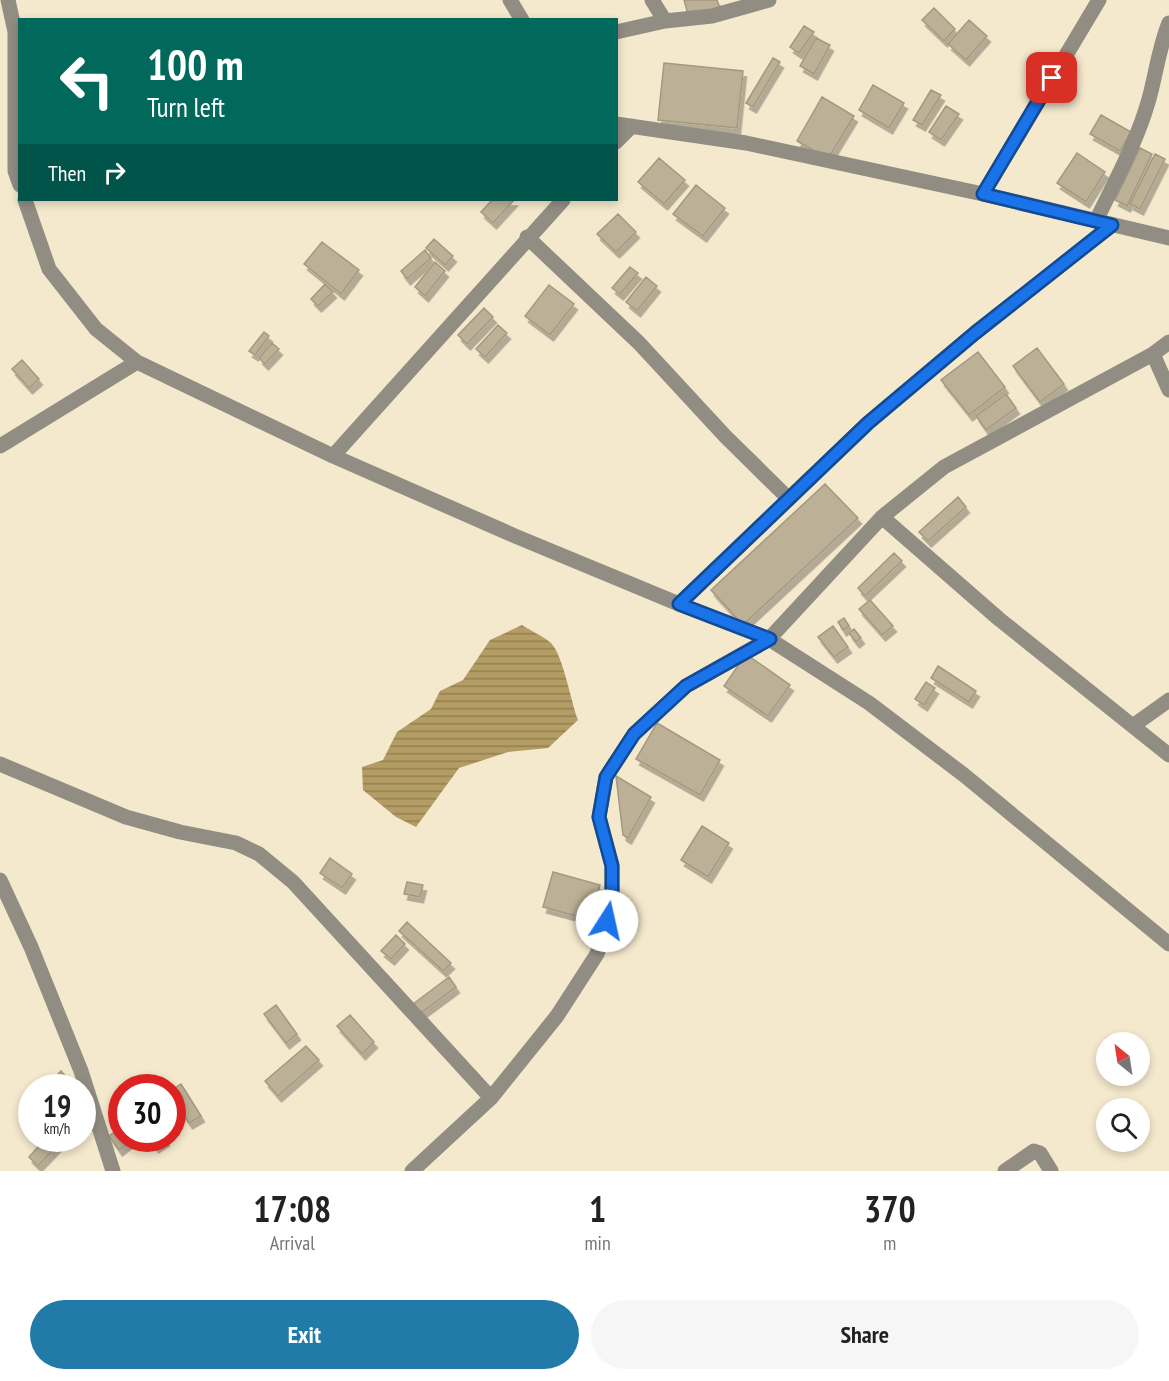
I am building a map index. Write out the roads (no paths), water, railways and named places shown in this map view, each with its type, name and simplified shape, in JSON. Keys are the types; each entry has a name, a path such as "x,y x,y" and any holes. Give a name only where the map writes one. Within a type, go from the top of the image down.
{"street":[{"path":"8,0 17,33 15,171 18,179"},
{"path":"510,0 521,18"},
{"path":"652,0 665,21"},
{"path":"618,32 665,21 712,16 769,0"},
{"path":"983,194 1099,0"},
{"path":"1096,221 1136,138 1169,23"},
{"path":"624,125 746,144 983,194 1169,238"},
{"path":"25,201 49,269 96,329 136,362 333,456 526,541 770,639 869,704 964,775 1169,944"},
{"path":"333,456 561,201"},
{"path":"679,604 868,423 975,333 1112,225"},
{"path":"527,237 639,343 725,436 789,499"},
{"path":"412,1171 491,1098 557,1016 597,954 612,904 612,866 599,817 606,777 634,734 686,686 770,639 882,517 944,467 1153,354 1169,342"},
{"path":"1153,354 1169,390"},
{"path":"0,446 136,362"},
{"path":"882,517 999,619 1169,755"},
{"path":"1134,725 1169,700"},
{"path":"0,764 126,817 180,832 236,843 259,854 293,882 491,1098"},
{"path":"0,880 31,947 81,1071 113,1171"},
{"path":"1005,1171 1034,1150 1040,1153 1051,1171"}]}
